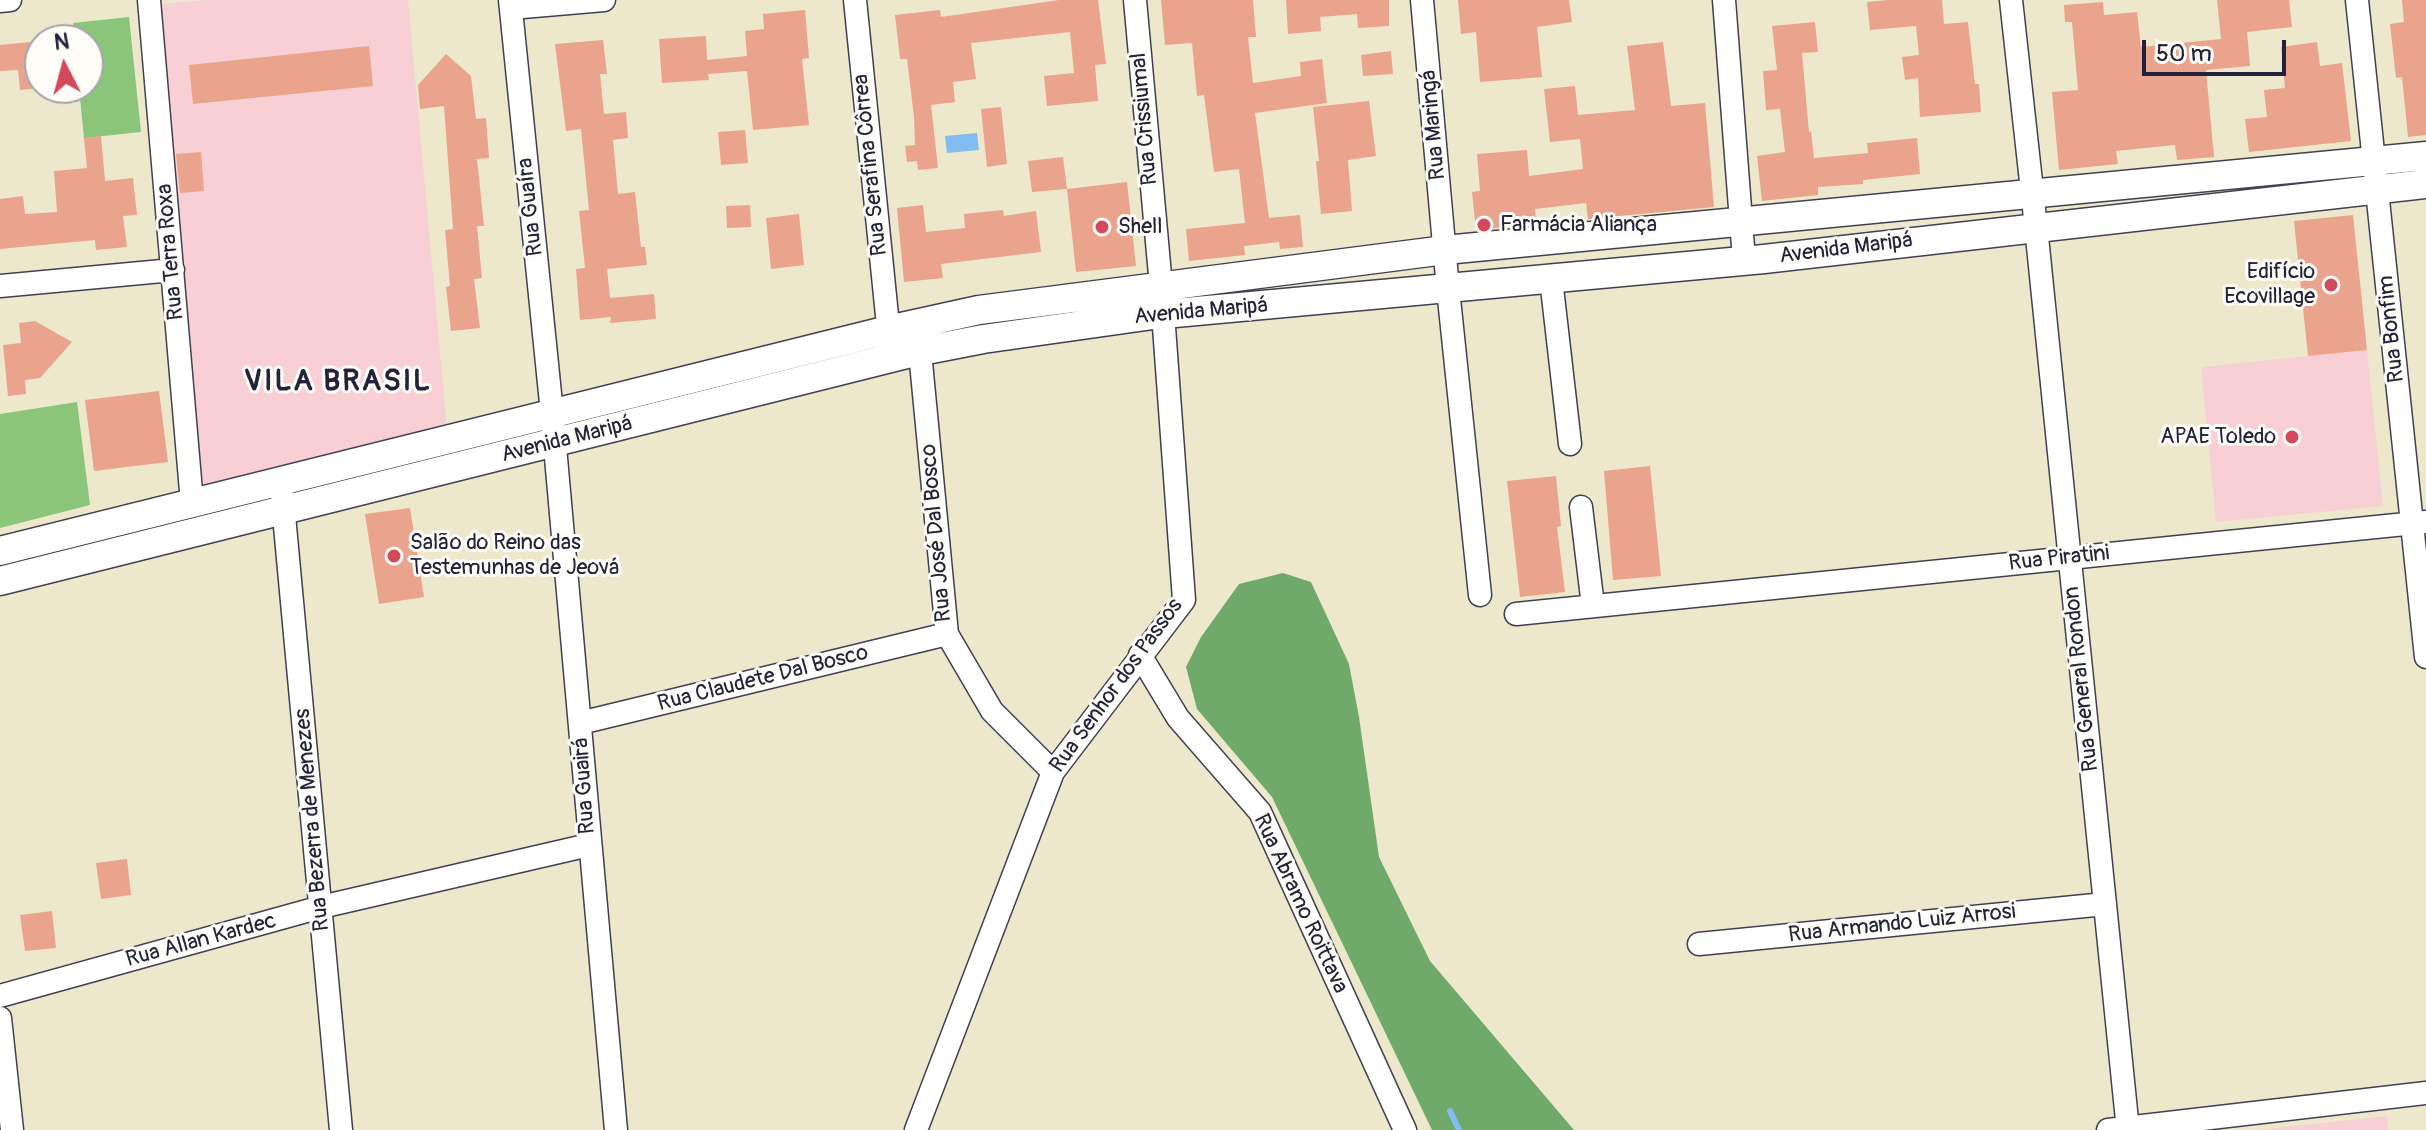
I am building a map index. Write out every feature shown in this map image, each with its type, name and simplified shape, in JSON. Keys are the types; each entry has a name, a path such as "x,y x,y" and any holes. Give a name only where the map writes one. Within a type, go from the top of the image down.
{"main road":[{"name":"Avenida Maripá","path":"919,338 983,339 1162,315 1744,260 2036,227 2376,175 2426,156"},
{"name":"Avenida Maripá","path":"0,551 552,413 919,338 979,310 1444,250 2033,194 2376,175 2426,184"},
{"path":"1743,222 1733,232 1734,243 1744,260"},
{"path":"1444,250 1435,260 1436,274 1447,289"},
{"path":"1160,286 1176,292 1176,304 1162,315 1147,308 1145,300 1160,286"},
{"name":"Avenida Maripá","path":"0,581 555,442 878,347"},
{"path":"349,463 345,471 348,485 357,494"}],"street":[{"path":"0,1 10,0"},
{"name":"Rua Terra Roxa","path":"149,0 192,503"},
{"path":"510,4 604,0"},
{"name":"Rua Serafina Côrrea","path":"855,0 878,347"},
{"name":"Rua Crissiumal","path":"1135,0 1160,286"},
{"name":"Rua Maringá","path":"1422,0 1444,250"},
{"path":"1724,0 1743,222"},
{"path":"2011,0 2033,194"},
{"name":"Rua Bonfim","path":"2357,0 2419,523 2426,657"},
{"name":"Rua Guaíra","path":"510,4 555,442"},
{"name":"Rua General Rondon","path":"2033,194 2105,904 2121,1129"},
{"path":"0,286 173,270"},
{"path":"1551,279 1570,444"},
{"path":"1447,289 1480,595"},
{"name":"Rua Senhor dos Passos","path":"916,1130 1053,772 1184,600 1162,315"},
{"name":"Rua José Dal Bosco","path":"919,338 947,634 992,711 1053,772"},
{"name":"Rua Guairá","path":"555,442 616,1130"},
{"name":"Rua Bezerra de Menezes","path":"281,481 341,1130"},
{"path":"1581,507 1593,606"},
{"name":"Rua Piratini","path":"1516,614 2419,523"},
{"name":"Rua Claudete Dal Bosco","path":"580,723 947,634"},
{"name":"Rua Abramo Roittava","path":"1140,655 1178,718 1260,812 1405,1130"},
{"name":"Rua Allan Kardec","path":"0,996 321,907 589,845"},
{"name":"Rua Armando Luiz Arrosi","path":"1699,944 2105,904"},
{"path":"0,1018 12,1130"},
{"path":"2121,1129 2426,1093"}],"shaded area":[{"path":"205,0 408,0 447,430 203,488 160,4"},
{"name":"APAE Toledo","path":"2367,350 2383,506 2216,522 2201,367"},
{"path":"2387,1116 2388,1130 2259,1130"}],"green space":[{"path":"129,17 141,132 84,138 81,104 104,104 104,24 73,23"},
{"path":"77,402 90,505 0,528 0,414"},
{"path":"1283,573 1311,582 1349,664 1379,857 1430,961 1574,1130 1432,1130 1272,797 1197,709 1186,667 1201,637 1239,584"}],"water":[{"path":"977,133 979,150 947,153 945,136"}],"building":[{"path":"1059,0 1098,0 1106,64 1095,65 1098,101 1047,106 1044,76 1074,73 1070,32 971,43 976,79 953,82 955,102 931,105 938,168 918,170 917,161 907,162 905,146 915,145 914,117 907,59 900,59 895,15 940,10 941,17"},
{"path":"1161,0 1253,0 1256,37 1248,37 1253,83 1301,76 1300,62 1322,59 1327,103 1255,113 1269,218 1300,215 1303,247 1280,249 1279,242 1244,246 1245,255 1189,261 1186,229 1245,223 1239,169 1214,172 1204,95 1197,96 1192,43 1165,45"},
{"path":"1286,0 1389,0 1389,26 1358,28 1357,14 1320,17 1321,31 1288,34"},
{"path":"1458,0 1569,0 1572,22 1537,27 1542,77 1480,82 1476,32 1461,34"},
{"path":"1942,0 1944,24 1968,22 1981,112 1920,117 1918,78 1905,80 1902,57 1919,55 1916,26 1870,30 1867,2"},
{"path":"2217,0 2289,0 2292,27 2247,32 2250,66 2206,70 2214,157 2177,160 2175,145 2116,151 2118,164 2059,170 2052,92 2078,90 2072,22 2065,22 2064,5 2103,2 2104,15 2137,12 2141,47 2221,39"},
{"path":"2402,0 2426,0 2426,135 2408,137 2402,77 2396,78 2390,24 2404,22"},
{"path":"805,10 809,58 802,59 809,125 753,130 747,71 708,74 709,80 662,83 659,39 706,36 707,60 747,56 745,31 764,29 763,14"},
{"path":"1815,22 1818,52 1802,53 1814,158 1868,153 1867,143 1917,138 1920,174 1863,180 1863,184 1818,187 1818,195 1762,201 1757,156 1785,152 1780,109 1766,110 1763,71 1777,70 1772,26"},
{"path":"603,40 607,74 600,74 604,114 626,112 628,138 613,140 618,194 635,192 641,247 645,247 647,265 607,269 610,298 654,294 656,319 610,323 611,317 580,320 576,269 585,268 579,211 589,210 581,129 566,131 555,44"},
{"path":"1663,42 1671,106 1705,103 1714,207 1588,219 1586,203 1535,209 1536,224 1476,230 1472,192 1480,191 1477,154 1527,150 1529,176 1583,169 1580,139 1550,142 1544,89 1575,86 1578,115 1635,110 1627,46"},
{"path":"2317,42 2320,66 2342,63 2351,141 2249,152 2245,119 2267,117 2264,90 2285,88 2281,47"},
{"path":"24,43 24,90 20,90 18,70 0,71 0,45"},
{"path":"369,46 373,86 193,104 189,65"},
{"path":"1391,51 1393,74 1363,76 1361,55"},
{"path":"446,54 471,76 476,119 486,118 489,158 477,159 484,226 477,226 482,278 474,279 480,328 451,331 445,230 453,229 444,106 420,109 418,85"},
{"path":"1369,101 1376,156 1348,160 1352,211 1321,214 1313,107"},
{"path":"1001,107 1007,164 987,167 981,109"},
{"path":"745,130 748,163 721,165 718,132"},
{"path":"101,136 105,181 133,178 137,215 123,216 127,247 96,250 95,240 0,249 0,199 23,196 25,214 57,212 54,171 87,168 84,138"},
{"path":"201,152 204,191 180,193 176,154"},
{"path":"1063,157 1067,189 1032,192 1028,161"},
{"name":"Shell","path":"1127,182 1136,266 1076,272 1067,189"},
{"path":"750,205 751,227 727,228 726,206"},
{"path":"923,205 926,232 965,228 964,214 1003,210 1004,216 1036,211 1041,252 941,264 943,278 904,282 897,208"},
{"path":"799,214 804,265 771,269 766,218"},
{"name":"Edifício Ecovillage","path":"2353,215 2367,350 2308,356 2294,221"},
{"path":"35,321 72,342 40,378 25,380 26,394 8,396 3,345 21,343 19,323"},
{"path":"159,391 168,462 94,471 85,400"},
{"path":"1650,466 1661,576 1613,580 1604,471"},
{"path":"1556,476 1561,526 1557,527 1565,592 1520,597 1507,481"},
{"name":"Salão do Reino das Testemunhas de Jeová","path":"410,508 424,597 379,604 365,514"},
{"path":"127,859 131,895 101,899 96,863"},
{"path":"52,911 56,948 25,951 20,915"}],"waterway":[{"path":"1450,1111 1459,1130"}],"place":[{"name":"Farmácia Aliança","path":"1484,225"},
{"name":"Shell","path":"1102,227"},
{"name":"Edifício Ecovillage","path":"2331,285"},
{"name":"APAE Toledo","path":"2292,437"},
{"name":"Salão do Reino das Testemunhas de Jeová","path":"394,556"}],"district":[{"name":"VILA BRASIL","path":"338,382"}]}
